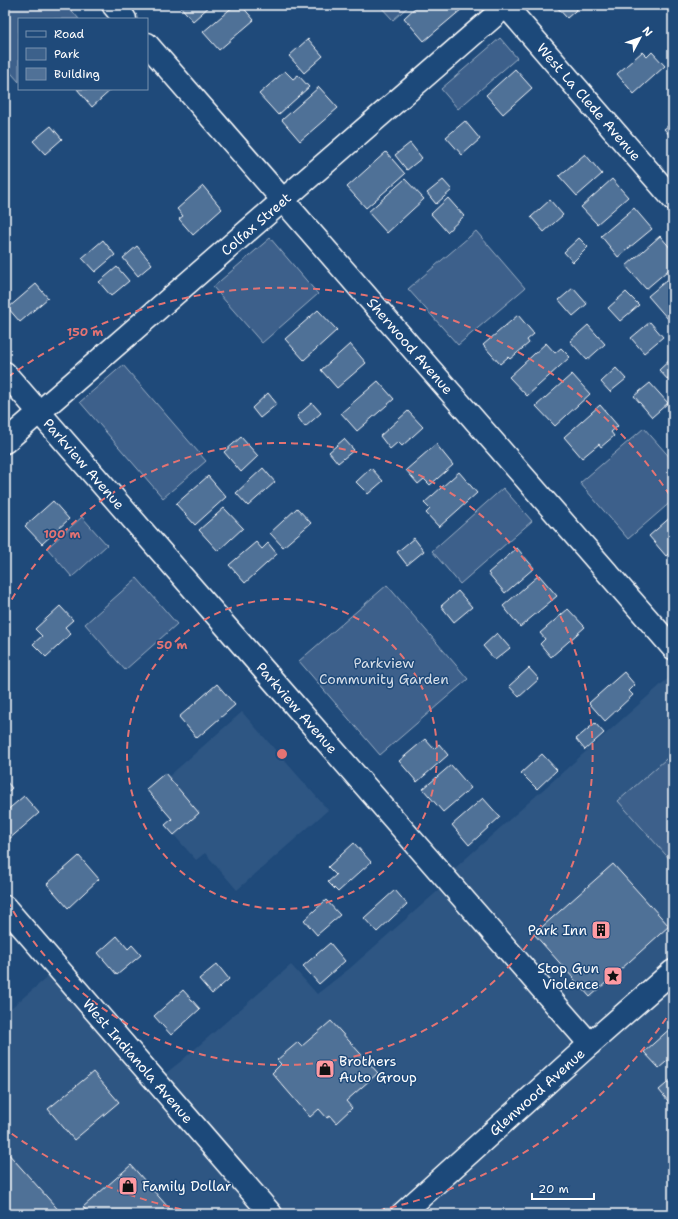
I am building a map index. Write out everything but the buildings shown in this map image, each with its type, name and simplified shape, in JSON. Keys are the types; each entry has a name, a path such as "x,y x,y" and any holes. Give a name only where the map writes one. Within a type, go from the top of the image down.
{"street":[{"path":"113,5 125,18"},
{"name":"West La Clede Avenue","path":"506,5 673,198"},
{"name":"Colfax Street","path":"5,442 506,5"},
{"name":"Sherwood Avenue","path":"148,45 673,648"},
{"name":"Parkview Avenue","path":"5,373 590,1044"},
{"name":"West Indianola Avenue","path":"5,907 272,1214"},
{"name":"Glenwood Avenue","path":"402,1214 673,971"}],"shaded area":[{"path":"673,674 673,1214 5,1214 5,1013 44,980 59,969 156,1081 180,1062 291,965 317,994 349,969 448,882 445,877"},
{"path":"242,712 328,810 237,890 205,853 196,860 174,835 199,813 168,777"}],"green space":[{"path":"5,5 67,5 78,18 18,18 18,81 5,66"},
{"path":"379,5 410,5 393,20"},
{"path":"500,38 517,58 458,109 441,89"},
{"path":"476,231 525,288 458,345 408,289"},
{"path":"270,238 318,294 262,343 213,287"},
{"path":"123,365 206,461 163,498 80,402"},
{"path":"644,428 673,461 673,500 628,539 580,483"},
{"path":"503,488 532,521 460,584 432,551"},
{"path":"82,517 107,545 72,577 47,548"},
{"path":"137,578 177,624 125,670 85,624"},
{"name":"Parkview Community Garden","path":"387,585 468,679 380,755 299,661"},
{"path":"673,753 673,863 618,801"}],"place":[{"name":"Park Inn","path":"601,930"},
{"name":"Stop Gun Violence","path":"613,976"},
{"name":"Brothers Auto Group","path":"325,1069"},
{"name":"Family Dollar","path":"128,1186"}]}
